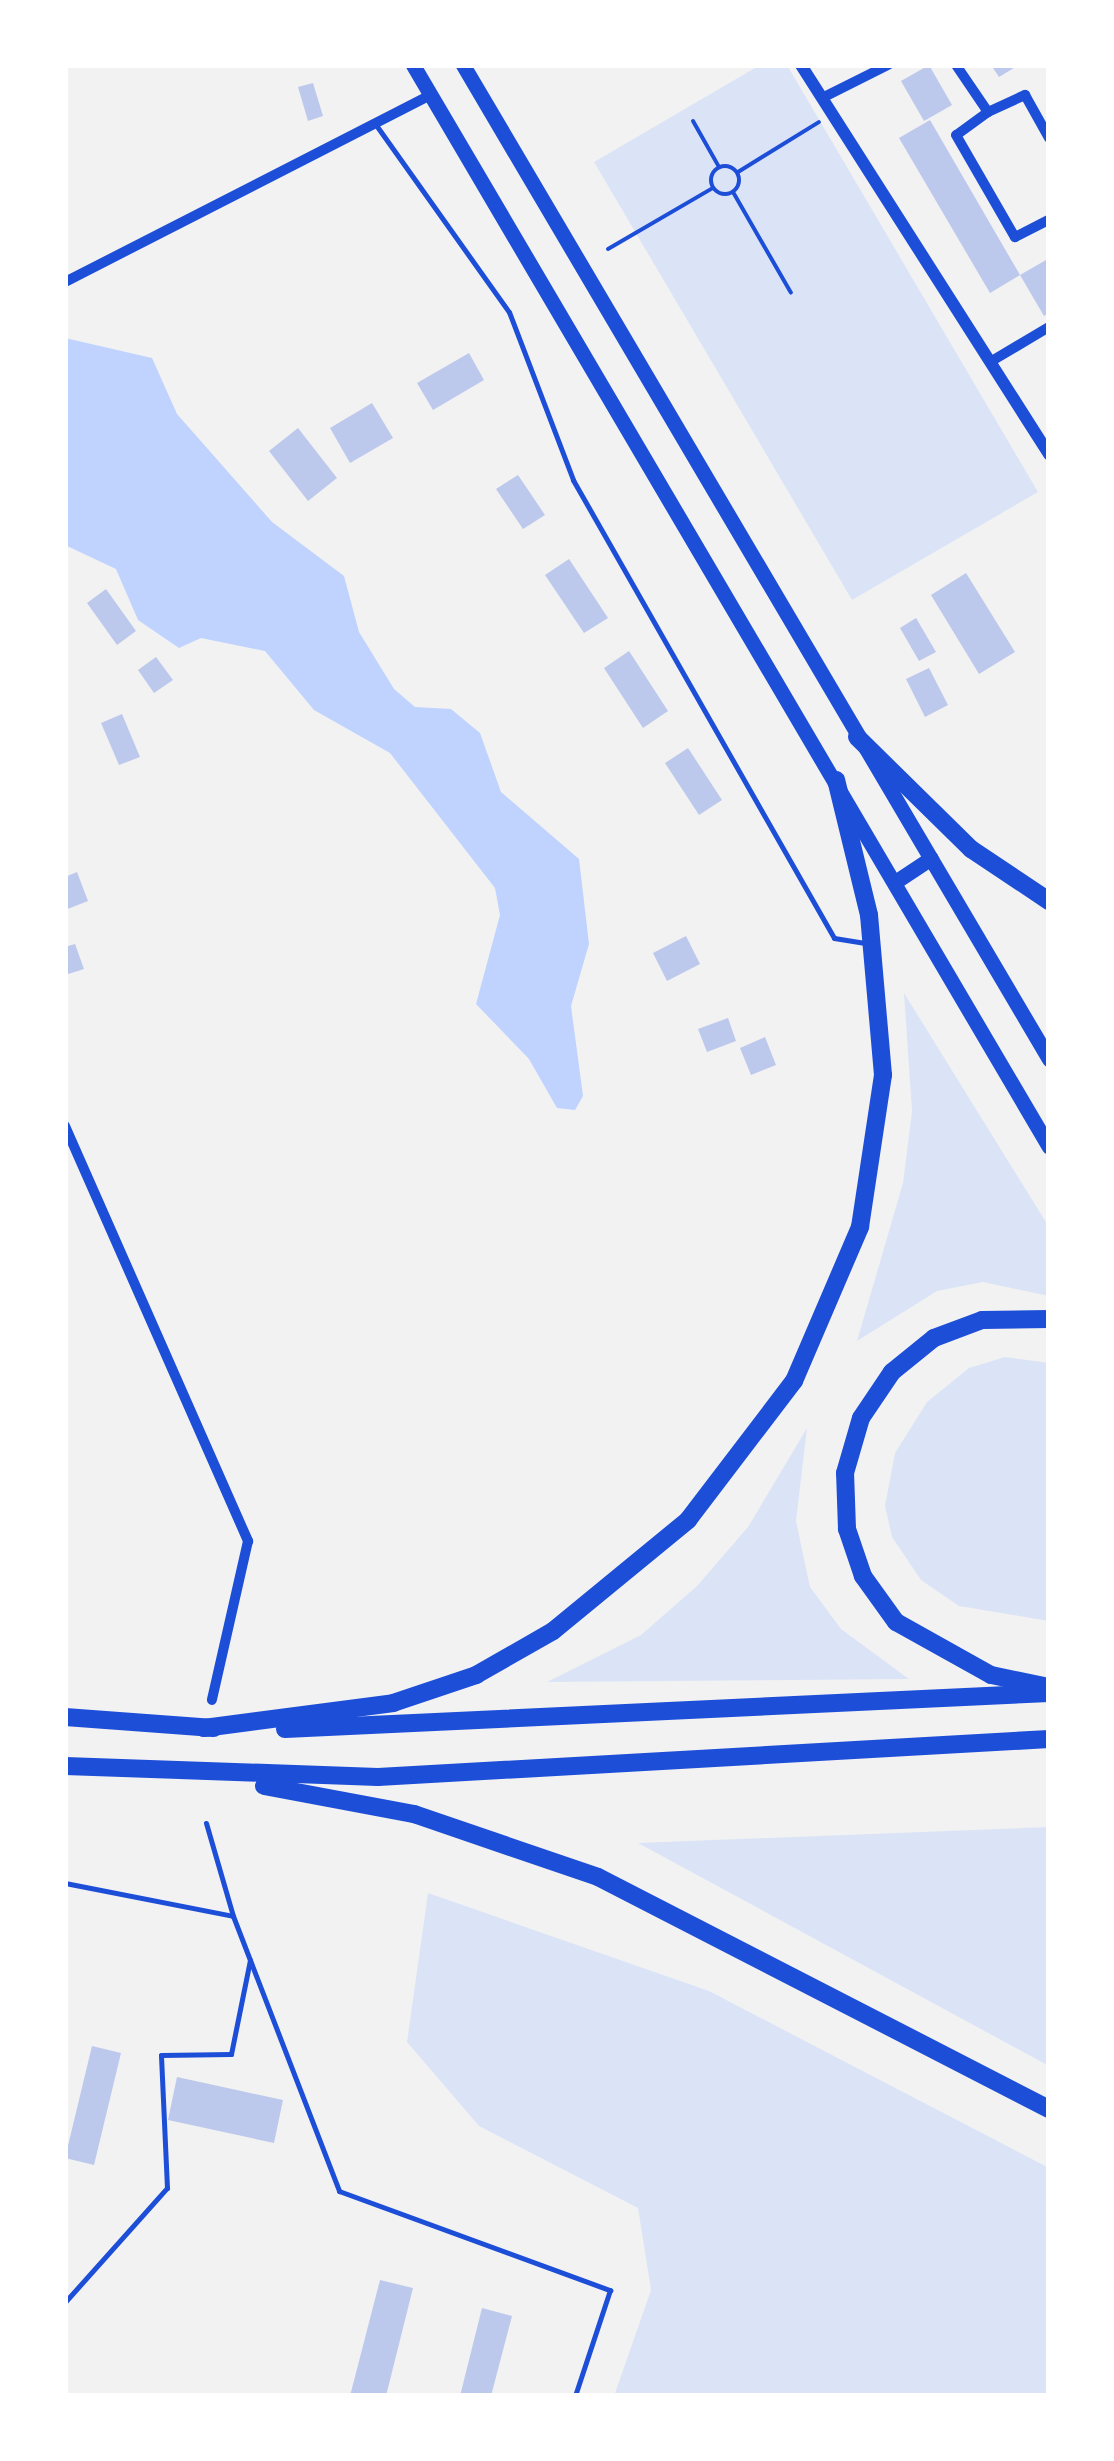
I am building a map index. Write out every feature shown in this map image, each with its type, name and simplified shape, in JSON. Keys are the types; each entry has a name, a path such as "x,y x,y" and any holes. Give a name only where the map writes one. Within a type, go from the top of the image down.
{"highway":[{"path":"857,737 971,849 1049,902"},
{"path":"204,1728 393,1703 476,1675 628,1574 699,1506 794,1381 860,1227 883,1075 873,944 836,780"},
{"path":"1049,1319 982,1320 934,1338 892,1372 860,1418 845,1473 847,1529 863,1576 896,1622 991,1674 1049,1690"},
{"path":"65,1717 204,1728 464,1727 1049,1690"},
{"path":"219,1778 1049,1739"},
{"path":"65,1766 219,1778 414,1814 566,1864 706,1926 1049,2109"}],"main road":[{"path":"412,65 1049,1147"},
{"path":"462,65 1049,1059"},
{"path":"895,882 931,858"}],"street":[{"path":"801,65 1049,455"},
{"path":"822,98 888,65"},
{"path":"956,65 988,112"},
{"path":"65,282 430,95"},
{"path":"1049,138 1025,96 988,112 956,135 1015,237 1049,220"},
{"path":"990,362 1049,328"},
{"path":"65,1126 248,1541 212,1700"}],"lane":[{"path":"374,123 509,312 572,480 834,938 873,944"},
{"path":"206,1824 233,1916 339,2191 610,2290 575,2396"},
{"path":"65,1883 233,1916"},
{"path":"65,2302 167,2188 161,2055 231,2054 251,1957"}],"path":[{"path":"718,167 738,172 832,114"},
{"path":"693,121 718,167 713,188"},
{"path":"738,172 734,192 791,293"},
{"path":"608,249 713,188 734,192"}],"shaded area":[{"path":"760,65 787,65 1038,492 852,600 594,162"},
{"path":"904,993 1049,1227 1049,1296 983,1282 937,1291 857,1341 903,1183 912,1111"},
{"path":"1005,1357 1049,1363 1049,1621 959,1606 921,1580 892,1537 885,1506 895,1453 927,1402 969,1368"},
{"path":"807,1428 796,1521 810,1587 841,1629 909,1679 547,1682 641,1635 697,1586 748,1527"},
{"path":"1049,1827 1049,2066 638,1843"},
{"path":"428,1893 709,1991 1049,2168 1049,2396 614,2396 651,2290 638,2208 479,2126 407,2042"}],"water":[{"path":"65,338 152,358 177,414 272,522 344,576 359,632 394,689 415,707 451,709 480,733 501,792 579,859 589,944 571,1006 583,1096 575,1110 557,1108 529,1059 476,1004 500,915 495,888 390,753 314,710 265,651 201,638 179,648 138,620 116,569 65,545"}],"building":[{"path":"929,65 952,105 924,121 901,81"},
{"path":"991,65 1019,65 999,77"},
{"path":"313,83 323,116 308,121 298,87"},
{"path":"930,120 1020,275 990,293 899,138"},
{"path":"1046,260 1049,313 1044,316 1020,275"},
{"path":"469,353 484,380 433,410 417,383"},
{"path":"372,403 393,438 350,463 330,428"},
{"path":"298,428 337,478 308,501 269,451"},
{"path":"518,475 545,515 523,529 496,489"},
{"path":"569,559 608,618 584,633 545,575"},
{"path":"966,573 1015,652 979,674 931,595"},
{"path":"106,589 136,631 117,645 87,603"},
{"path":"916,618 936,652 919,661 900,628"},
{"path":"629,651 668,711 643,728 604,668"},
{"path":"156,657 173,680 154,693 138,670"},
{"path":"929,668 948,705 925,717 906,679"},
{"path":"122,714 140,757 119,765 101,723"},
{"path":"688,748 722,800 699,815 665,763"},
{"path":"77,872 88,901 65,910 65,877"},
{"path":"686,936 700,964 667,981 653,953"},
{"path":"75,944 84,969 65,975 65,947"},
{"path":"728,1018 736,1041 707,1052 698,1029"},
{"path":"765,1037 776,1065 751,1075 740,1048"},
{"path":"92,2046 121,2053 94,2165 65,2158"},
{"path":"177,2077 283,2100 274,2143 168,2120"},
{"path":"380,2280 413,2288 386,2396 350,2396"},
{"path":"482,2308 512,2316 491,2396 460,2396"}]}
